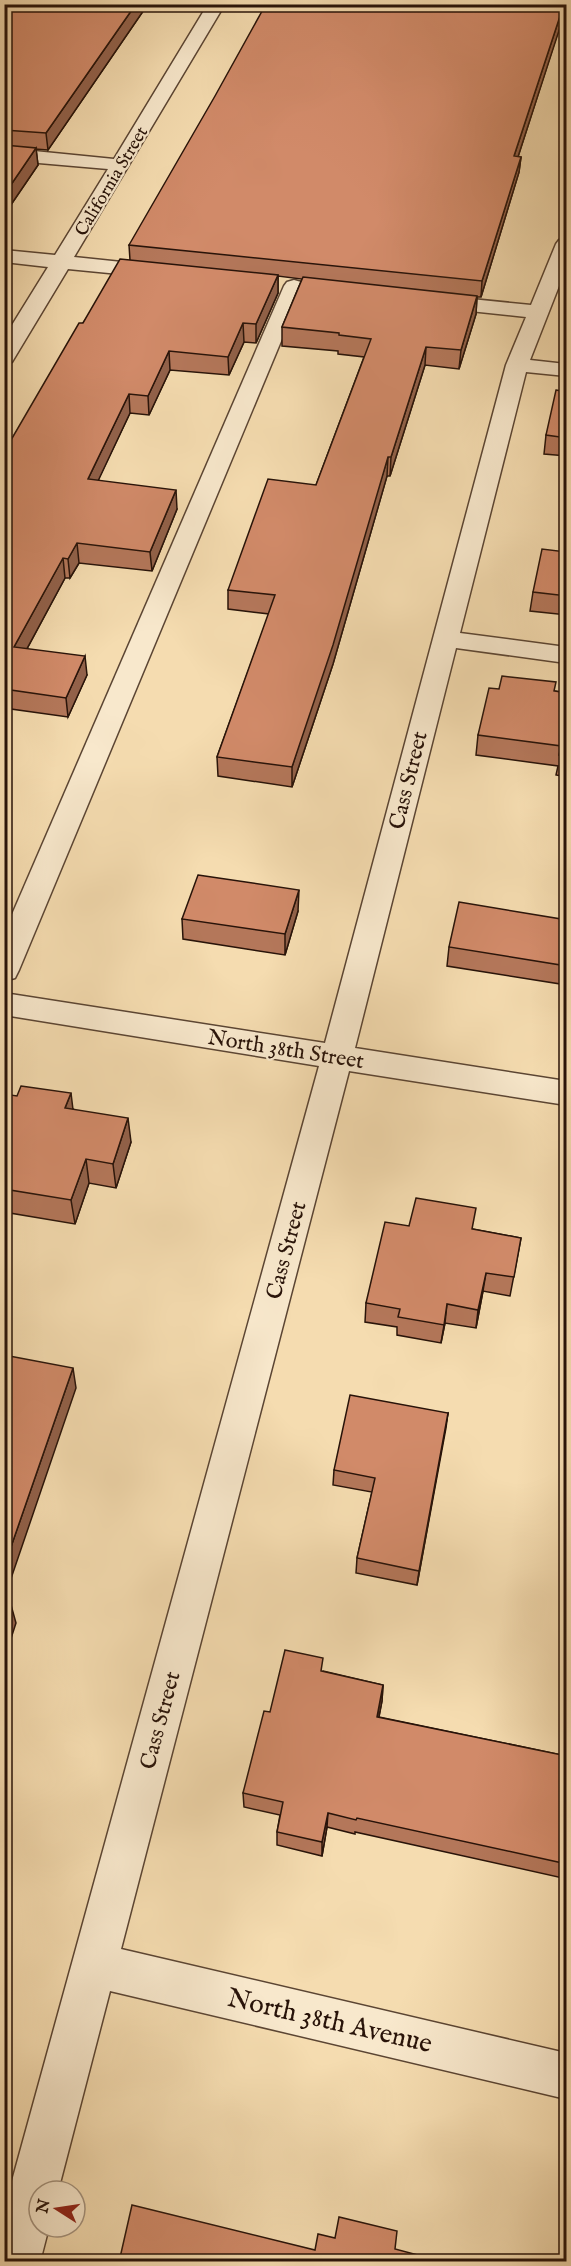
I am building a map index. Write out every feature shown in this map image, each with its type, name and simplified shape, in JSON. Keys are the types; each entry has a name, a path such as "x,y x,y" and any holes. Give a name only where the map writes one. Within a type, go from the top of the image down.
{"street":[{"name":"California Street","path":"4,357 217,4"},
{"path":"4,154 120,165"},
{"name":"Cass Street","path":"15,2262 336,1057 517,365 567,244"},
{"path":"4,256 178,274"},
{"path":"4,970 294,286"},
{"path":"410,298 538,312"},
{"path":"517,365 567,370"},
{"path":"444,639 567,655"},
{"name":"North 38th Street","path":"4,1004 567,1093"},
{"name":"North 38th Avenue","path":"94,1965 567,2076"}],"building":[{"path":"4,4 136,4 46,133 4,130"},
{"path":"266,4 564,4 514,156 521,157 482,281 129,245"},
{"path":"4,145 36,148 4,195"},
{"path":"120,259 278,275 256,324 243,323 228,357 169,351 148,396 129,394 88,479 176,490 150,552 77,543 68,559 63,558 14,647 85,656 66,698 4,689 4,452 79,323 83,323"},
{"path":"303,277 477,296 461,350 426,347 391,457 388,457 333,645 292,767 217,757 275,595 228,590 268,479 316,485 371,339 282,327"},
{"path":"556,390 567,392 567,438 546,435"},
{"path":"567,548 567,596 533,592 542,549 566,552"},
{"path":"502,676 556,682 554,691 567,693 567,756 559,755 561,746 478,735 489,688 499,689"},
{"path":"198,875 299,890 285,934 182,919"},
{"path":"459,902 567,920 567,966 449,947"},
{"path":"21,1086 71,1093 65,1108 128,1118 113,1164 86,1159 71,1200 4,1189 4,1094 17,1096"},
{"path":"416,1198 476,1208 472,1229 521,1238 514,1277 486,1273 478,1310 447,1304 444,1325 398,1317 400,1309 366,1303 385,1222 409,1226"},
{"path":"4,1355 73,1368 4,1567"},
{"path":"350,1395 448,1413 419,1571 357,1558 375,1478 334,1470"},
{"path":"4,1604 11,1605 4,1626"},
{"path":"285,1650 323,1658 321,1671 383,1685 377,1717 567,1756 567,1864 328,1813 322,1842 277,1832 283,1802 243,1793 264,1711 270,1712"},
{"path":"132,2205 315,2250 318,2234 335,2238 339,2217 397,2231 395,2249 444,2262 119,2262"}]}
